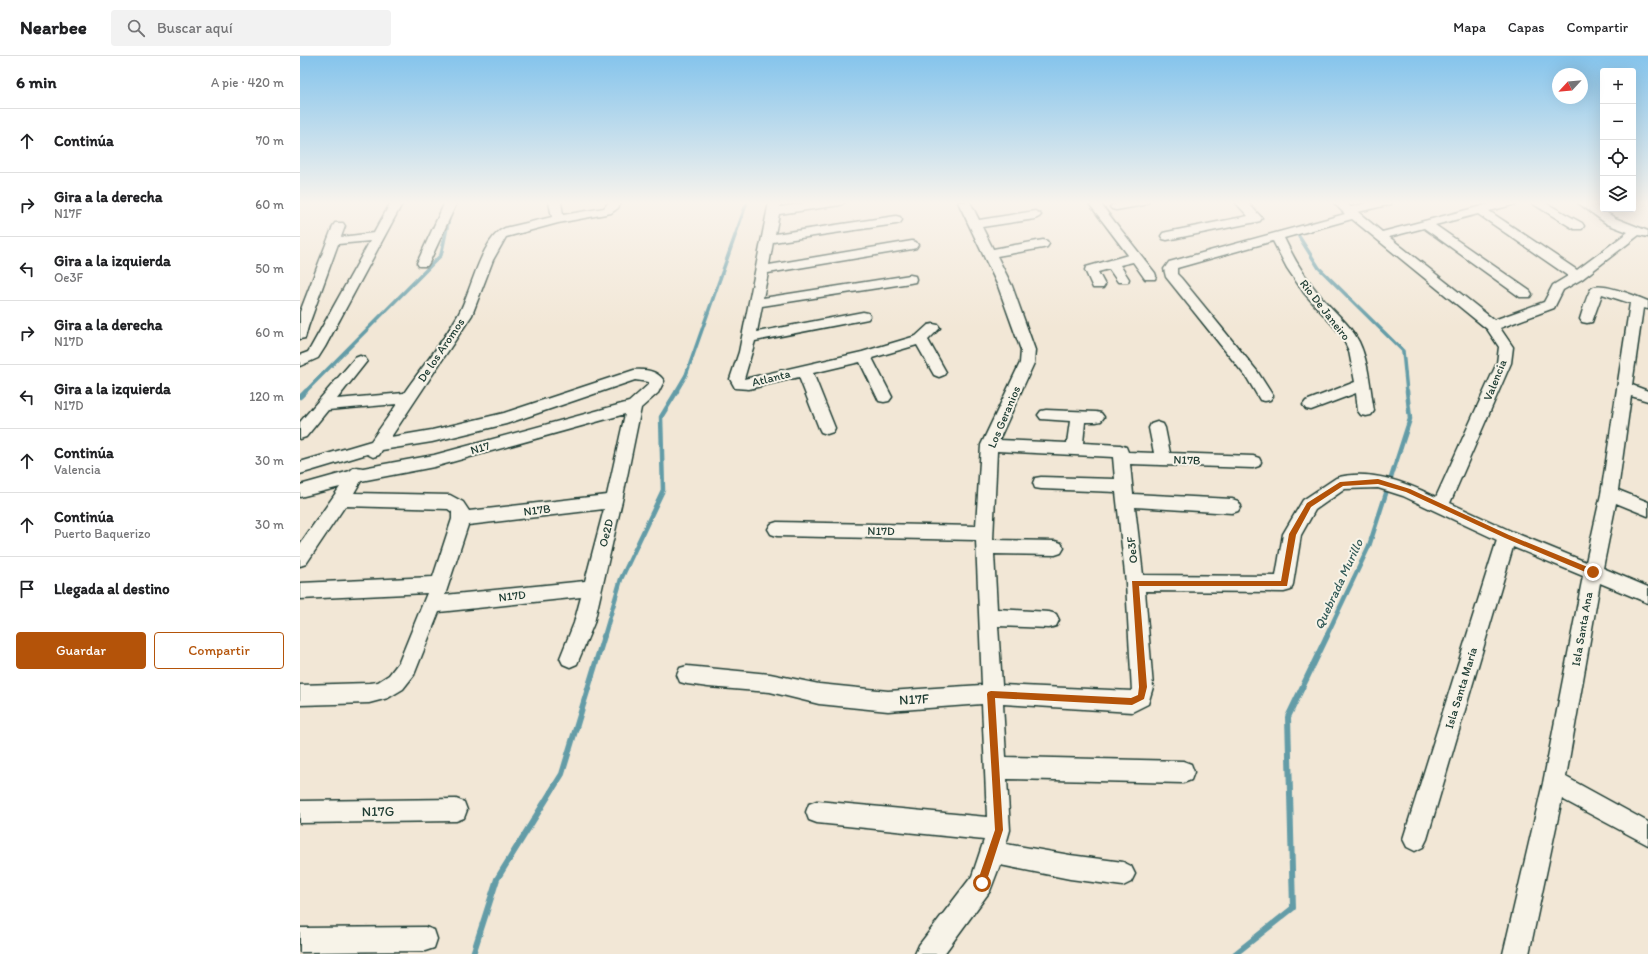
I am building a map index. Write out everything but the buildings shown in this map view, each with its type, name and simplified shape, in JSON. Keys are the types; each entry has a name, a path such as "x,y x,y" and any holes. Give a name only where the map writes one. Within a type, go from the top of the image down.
{"street":[{"path":"300,335 301,328 333,244"},
{"path":"302,361 313,355 318,347 375,244"},
{"path":"423,263 432,244"},
{"name":"De los Aromos","path":"300,559 465,315 487,260 495,244"},
{"name":"Atlanta","path":"766,244 746,352 737,378 740,384 749,384 864,356 921,339 933,328"},
{"name":"Los Geranios","path":"984,244 1005,286 1028,350 1027,363 989,445 985,540 995,768 996,840"},
{"path":"989,254 1043,244"},
{"path":"1124,244 1150,276"},
{"path":"1249,244 1174,265 1170,269 1171,274 1176,281 1252,375 1264,396"},
{"name":"Rio De Janeiro","path":"1280,244 1298,276 1347,334 1358,357 1366,411"},
{"name":"Valencia","path":"1389,244 1492,326 1506,347 1504,363 1441,505"},
{"path":"1454,244 1525,294"},
{"path":"1529,244 1577,276"},
{"path":"1492,326 1549,305 1558,288 1626,244"},
{"path":"762,270 912,245"},
{"path":"1098,285 1091,270 1134,257"},
{"path":"1112,263 1123,279"},
{"path":"755,303 910,279"},
{"path":"1587,319 1597,290 1600,289 1642,304"},
{"name":"Isla Santa Ana","path":"1516,954 1554,783 1609,494 1624,388 1642,304"},
{"path":"749,338 863,316"},
{"path":"921,339 939,372"},
{"path":"864,356 884,397"},
{"path":"300,433 360,361"},
{"path":"804,370 827,428"},
{"name":"N17","path":"300,491 356,476 434,461 634,406 654,389 657,383 656,378 647,375 634,376 506,418 440,434 377,446"},
{"path":"1311,405 1362,385"},
{"path":"1624,388 1648,396"},
{"path":"323,405 409,398"},
{"name":"Oe2D","path":"570,658 584,623 614,501 634,406"},
{"path":"1046,415 1096,417"},
{"path":"1074,449 1078,416"},
{"path":"1157,428 1163,460"},
{"name":"N17B","path":"989,445 1074,449 1163,460 1253,462"},
{"path":"300,468 377,446"},
{"name":"Oe3F","path":"1121,455 1135,583 1143,687 1141,697"},
{"path":"1135,583 1284,584 1292,534 1309,505 1342,483 1378,482 1408,491 1507,536 1648,595"},
{"path":"1041,483 1232,506"},
{"path":"1609,494 1648,509"},
{"path":"300,695 369,693 381,690 396,682 407,668 431,605 440,586 461,520 461,511 457,505 450,502 340,499"},
{"name":"N17B","path":"461,520 614,501"},
{"name":"N17D","path":"777,529 985,540 1056,548"},
{"name":"Isla Santa María","path":"1415,839 1507,536"},
{"path":"300,591 440,586"},
{"name":"N17D","path":"431,605 592,588"},
{"path":"988,617 1049,620"},
{"name":"N17F","path":"687,675 770,683 819,694 888,701 991,694 1132,702 1141,697"},
{"path":"995,768 1183,772"},
{"path":"1554,783 1648,834"},
{"name":"N17G","path":"300,812 456,810"},
{"path":"817,812 996,840"},
{"path":"996,840 1005,855 1070,867 1123,874"},
{"path":"928,954 982,883 996,840"},
{"path":"300,940 425,939"}],"waterway":[{"path":"305,392 441,255 443,244"},
{"path":"676,392 686,375 732,244"},
{"name":"Quebrada Murillo","path":"1304,244 1319,268 1403,351 1407,392"},
{"path":"604,637 621,579 663,490 661,417 677,391"},
{"name":"Quebrada Murillo","path":"1326,637 1369,546 1410,419 1407,391"},
{"path":"300,397 305,392"},
{"path":"473,954 497,879 562,774 604,636"},
{"name":"Quebrada Murillo","path":"1235,954 1293,908 1288,717 1327,636"}],"route":[{"path":"982,883 999,830 991,694 1132,702 1141,697 1143,687 1135,583 1284,584 1292,534 1309,505 1342,483 1378,482 1389,484 1408,491 1507,536 1593,572"}]}
